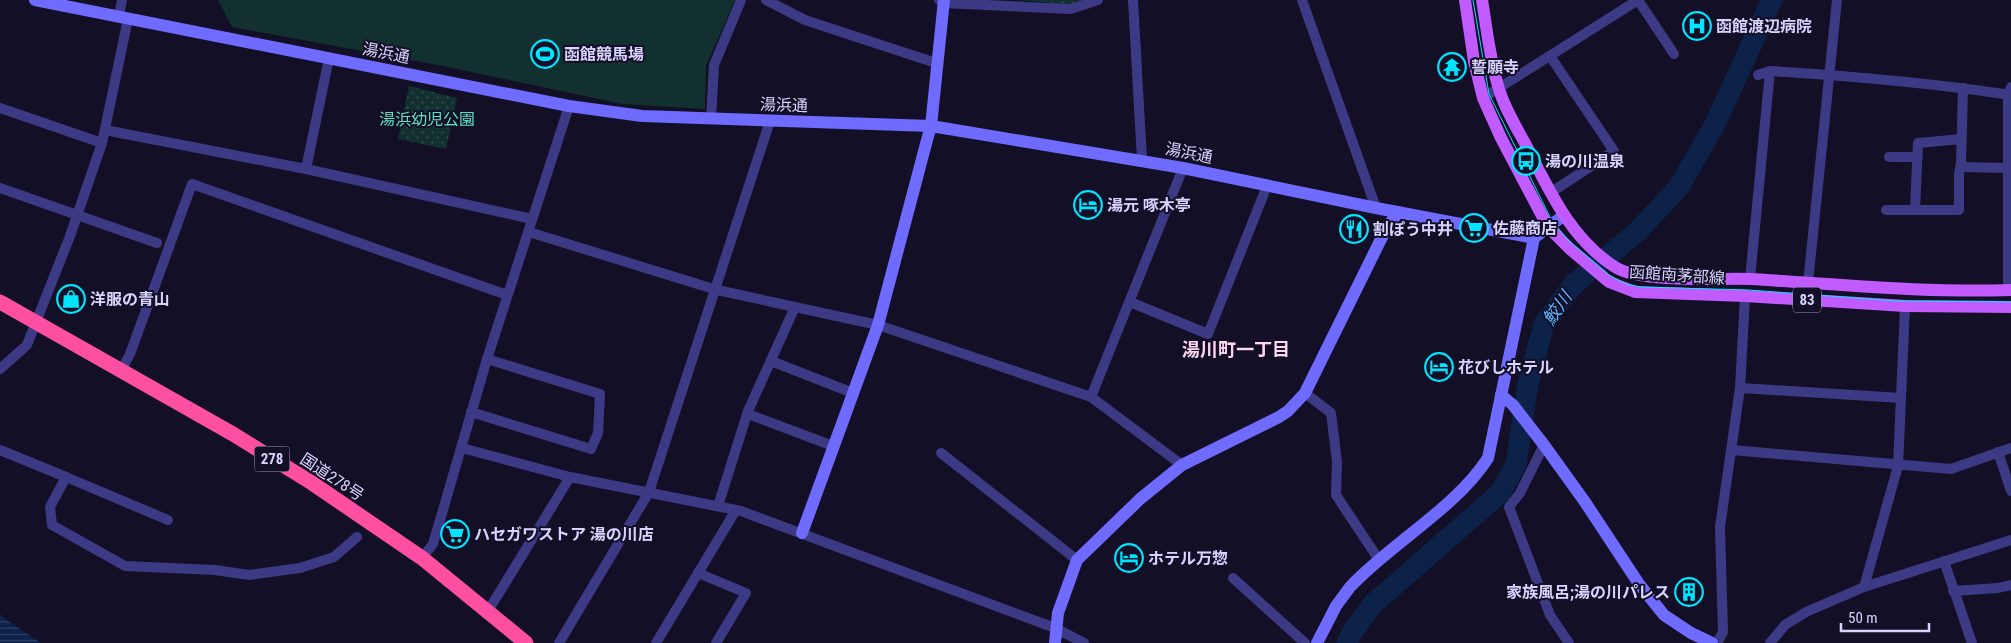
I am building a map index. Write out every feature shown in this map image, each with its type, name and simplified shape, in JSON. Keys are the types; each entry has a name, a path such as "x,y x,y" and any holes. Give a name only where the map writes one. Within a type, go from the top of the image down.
{"highway":[{"name":"国道278号","path":"0,302 233,434 312,483 422,558 526,643"}],"main road":[{"name":"函館南茅部線","path":"1465,0 1474,61 1483,98 1548,227 1605,279 1623,289 1635,292 1745,296 1906,306 2011,307"},
{"name":"函館南茅部線","path":"1482,0 1503,102 1563,216 1593,248 1616,268 1648,275 1750,279 1916,290 2010,290"}],"street":[{"name":"湯浜通","path":"35,0 570,106 642,116 931,126 1142,160 1534,238"},
{"path":"0,369 27,345 77,215 102,143 123,18 122,0"},
{"path":"711,119 714,65 741,0"},
{"path":"766,0 805,20 936,63"},
{"path":"802,533 878,324 931,126 942,1 1071,9 1098,0"},
{"path":"1133,0 1142,160"},
{"path":"1302,0 1376,208"},
{"path":"1483,98 1638,0 1674,54"},
{"path":"1808,283 1837,0"},
{"path":"1550,56 1614,151 1550,193"},
{"path":"306,168 329,58"},
{"path":"1750,279 1770,71"},
{"path":"1758,75 1770,71 1830,74 2010,92 2008,168 2010,290"},
{"path":"1886,210 1959,210 1962,88"},
{"path":"422,558 433,544 507,295 570,106"},
{"path":"0,108 102,143"},
{"path":"559,643 649,492 717,290 770,120"},
{"path":"105,130 306,168 532,219"},
{"path":"1915,210 1918,143 1962,139"},
{"path":"1889,157 1918,157"},
{"path":"1091,397 1183,168"},
{"path":"1960,168 2008,168"},
{"path":"121,371 130,354 192,184 507,295"},
{"path":"1130,302 1208,334 1267,186"},
{"path":"0,188 158,243"},
{"path":"1055,643 1058,613 1077,560 1140,499 1182,465 1279,417 1294,406 1305,392 1386,231 1398,212"},
{"path":"1317,643 1344,594 1379,560 1478,474 1488,458 1534,238 1563,216"},
{"path":"529,232 717,290 878,324 1091,397 1182,465"},
{"path":"1717,643 1723,632 1720,527 1740,388 1745,296"},
{"path":"1864,587 1898,466 1906,306"},
{"path":"718,506 748,414 795,307"},
{"path":"471,412 592,449 598,433 600,394 487,359"},
{"path":"771,361 853,394"},
{"path":"1740,388 1901,398"},
{"path":"1305,392 1331,413 1337,462 1336,495 1379,560"},
{"path":"1501,394 1513,405 1544,445 1585,502 1639,584 1664,615 1691,633 1712,643"},
{"path":"748,414 833,446"},
{"path":"1544,445 1520,493 1510,507 1550,616 1569,643"},
{"path":"462,448 570,477 736,510 1055,628 1084,643"},
{"path":"1732,450 1898,466 1951,469 2011,448"},
{"path":"0,450 168,520"},
{"path":"1998,452 2011,491"},
{"path":"941,453 1077,560"},
{"path":"66,477 50,507 52,525 125,566 215,570 249,575 300,568 334,557 357,537"},
{"path":"488,611 570,477"},
{"path":"656,643 736,510"},
{"path":"1770,643 1785,625 1806,612 1864,587 2011,540"},
{"path":"1944,561 1972,643"},
{"path":"698,573 746,593 716,643"},
{"path":"1233,578 1305,643"},
{"path":"1954,591 1998,588 2011,585"}],"green space":[{"name":"函館競馬場","path":"218,0 735,0 706,66 705,109 622,104 438,65 232,27"},
{"path":"1016,0 1081,0 1071,4"},
{"name":"湯浜幼児公園","path":"409,86 457,98 446,149 398,139"}],"water":[{"path":"0,615 41,643 0,643"}],"waterway":[{"name":"鮫川","path":"1347,643 1353,631 1373,604 1500,493 1516,464 1528,384 1544,324 1573,285 1637,232 1679,187 1715,124 1772,0"}],"tram line":[{"path":"1473,0 1489,94 1551,219 1567,239 1609,275 1626,284 1641,287 1749,290 1896,301 2011,302"}],"place":[{"name":"函館渡辺病院","path":"1697,26"},
{"name":"函館競馬場","path":"545,54"},
{"name":"誓願寺","path":"1452,67"},
{"name":"湯の川温泉","path":"1526,161"},
{"name":"湯元 啄木亭","path":"1088,205"},
{"name":"佐藤商店","path":"1474,228"},
{"name":"割ぽう中井","path":"1354,229"},
{"name":"洋服の青山","path":"71,299"},
{"name":"花びしホテル","path":"1439,367"},
{"name":"ハセガワストア 湯の川店","path":"455,534"},
{"name":"ホテル万惣","path":"1129,558"},
{"name":"家族風呂;湯の川パレス","path":"1689,592"}],"district":[{"name":"湯川町一丁目","path":"1236,349"}]}
